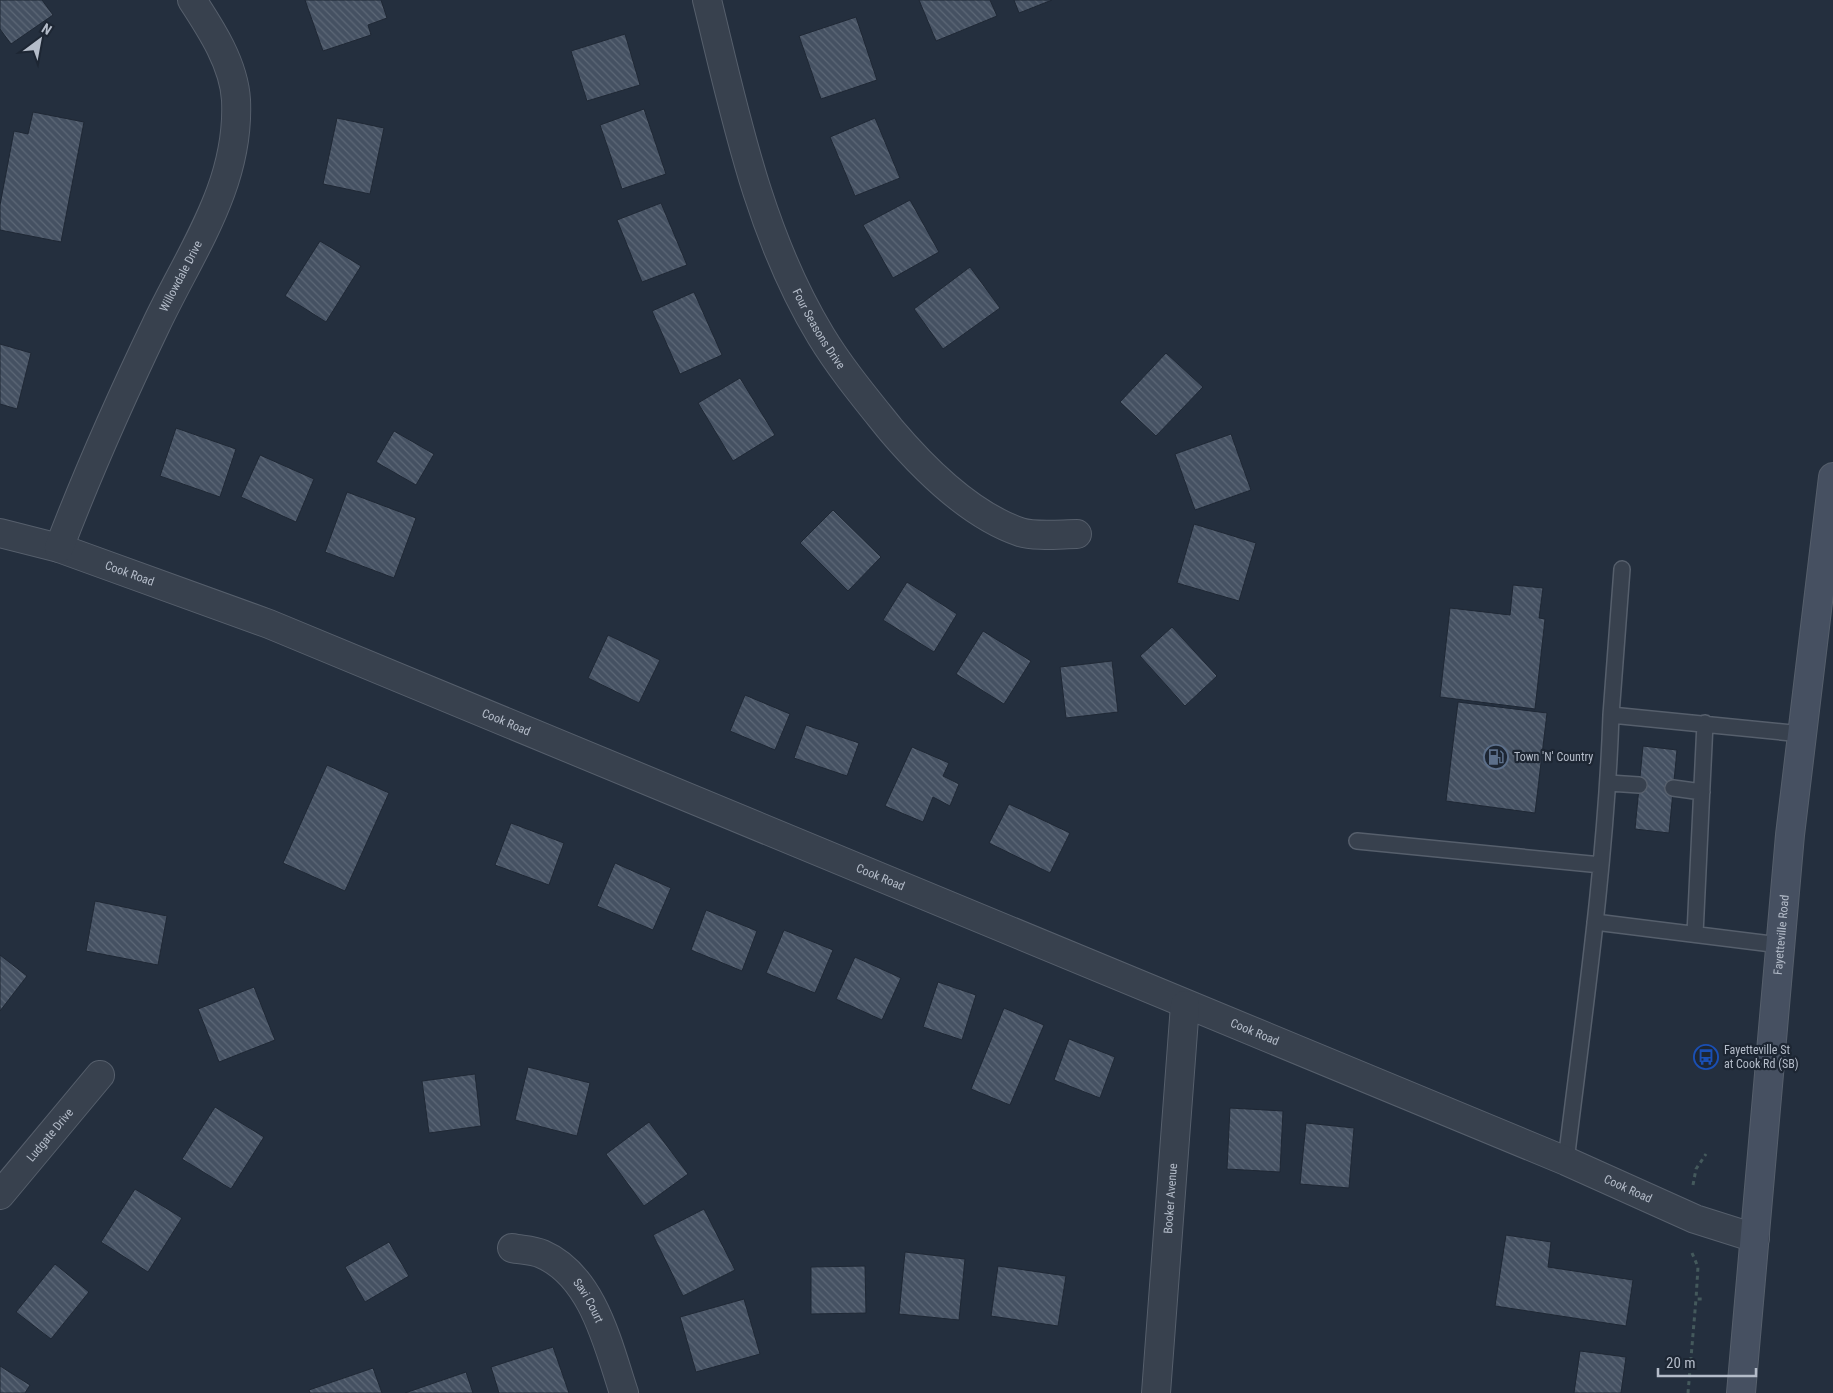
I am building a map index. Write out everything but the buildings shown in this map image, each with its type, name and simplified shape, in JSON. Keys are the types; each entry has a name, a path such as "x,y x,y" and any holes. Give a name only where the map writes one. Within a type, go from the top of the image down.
{"main road":[{"name":"Fayetteville Road","path":"1741,1393 1790,835 1833,476"}],"street":[{"name":"Willowdale Drive","path":"59,548 81,490 156,325 219,200 230,165 235,134 236,98 232,81 215,36 192,0"},
{"name":"Four Seasons Drive","path":"707,0 741,139 763,210 791,277 821,336 856,387 913,455 960,497 987,516 1022,533 1077,534"},
{"name":"Cook Road","path":"0,533 59,548 269,624 1185,1005 1566,1161 1695,1219 1755,1238"},
{"name":"Booker Avenue","path":"1156,1393 1185,1005"},
{"name":"Ludgate Drive","path":"0,1195 100,1075"},
{"name":"Savi Court","path":"512,1248 540,1253 560,1263 577,1279 603,1330 624,1393"}],"lane":[{"path":"1566,1161 1595,922 1609,783 1622,569"},
{"path":"1612,715 1802,734"},
{"path":"1695,934 1705,724"},
{"path":"1609,783 1639,785"},
{"path":"1673,788 1702,792"},
{"path":"1357,841 1601,865"},
{"path":"1595,922 1780,945"}],"path":[{"path":"1693,1185 1696,1169 1706,1154"},
{"path":"1688,1393 1698,1267 1692,1253"},
{"path":"1696,1299 1702,1299"}],"place":[{"name":"Town 'N' Country","path":"1496,757"},
{"name":"Fayetteville St at Cook Rd (SB)","path":"1706,1057"}]}
